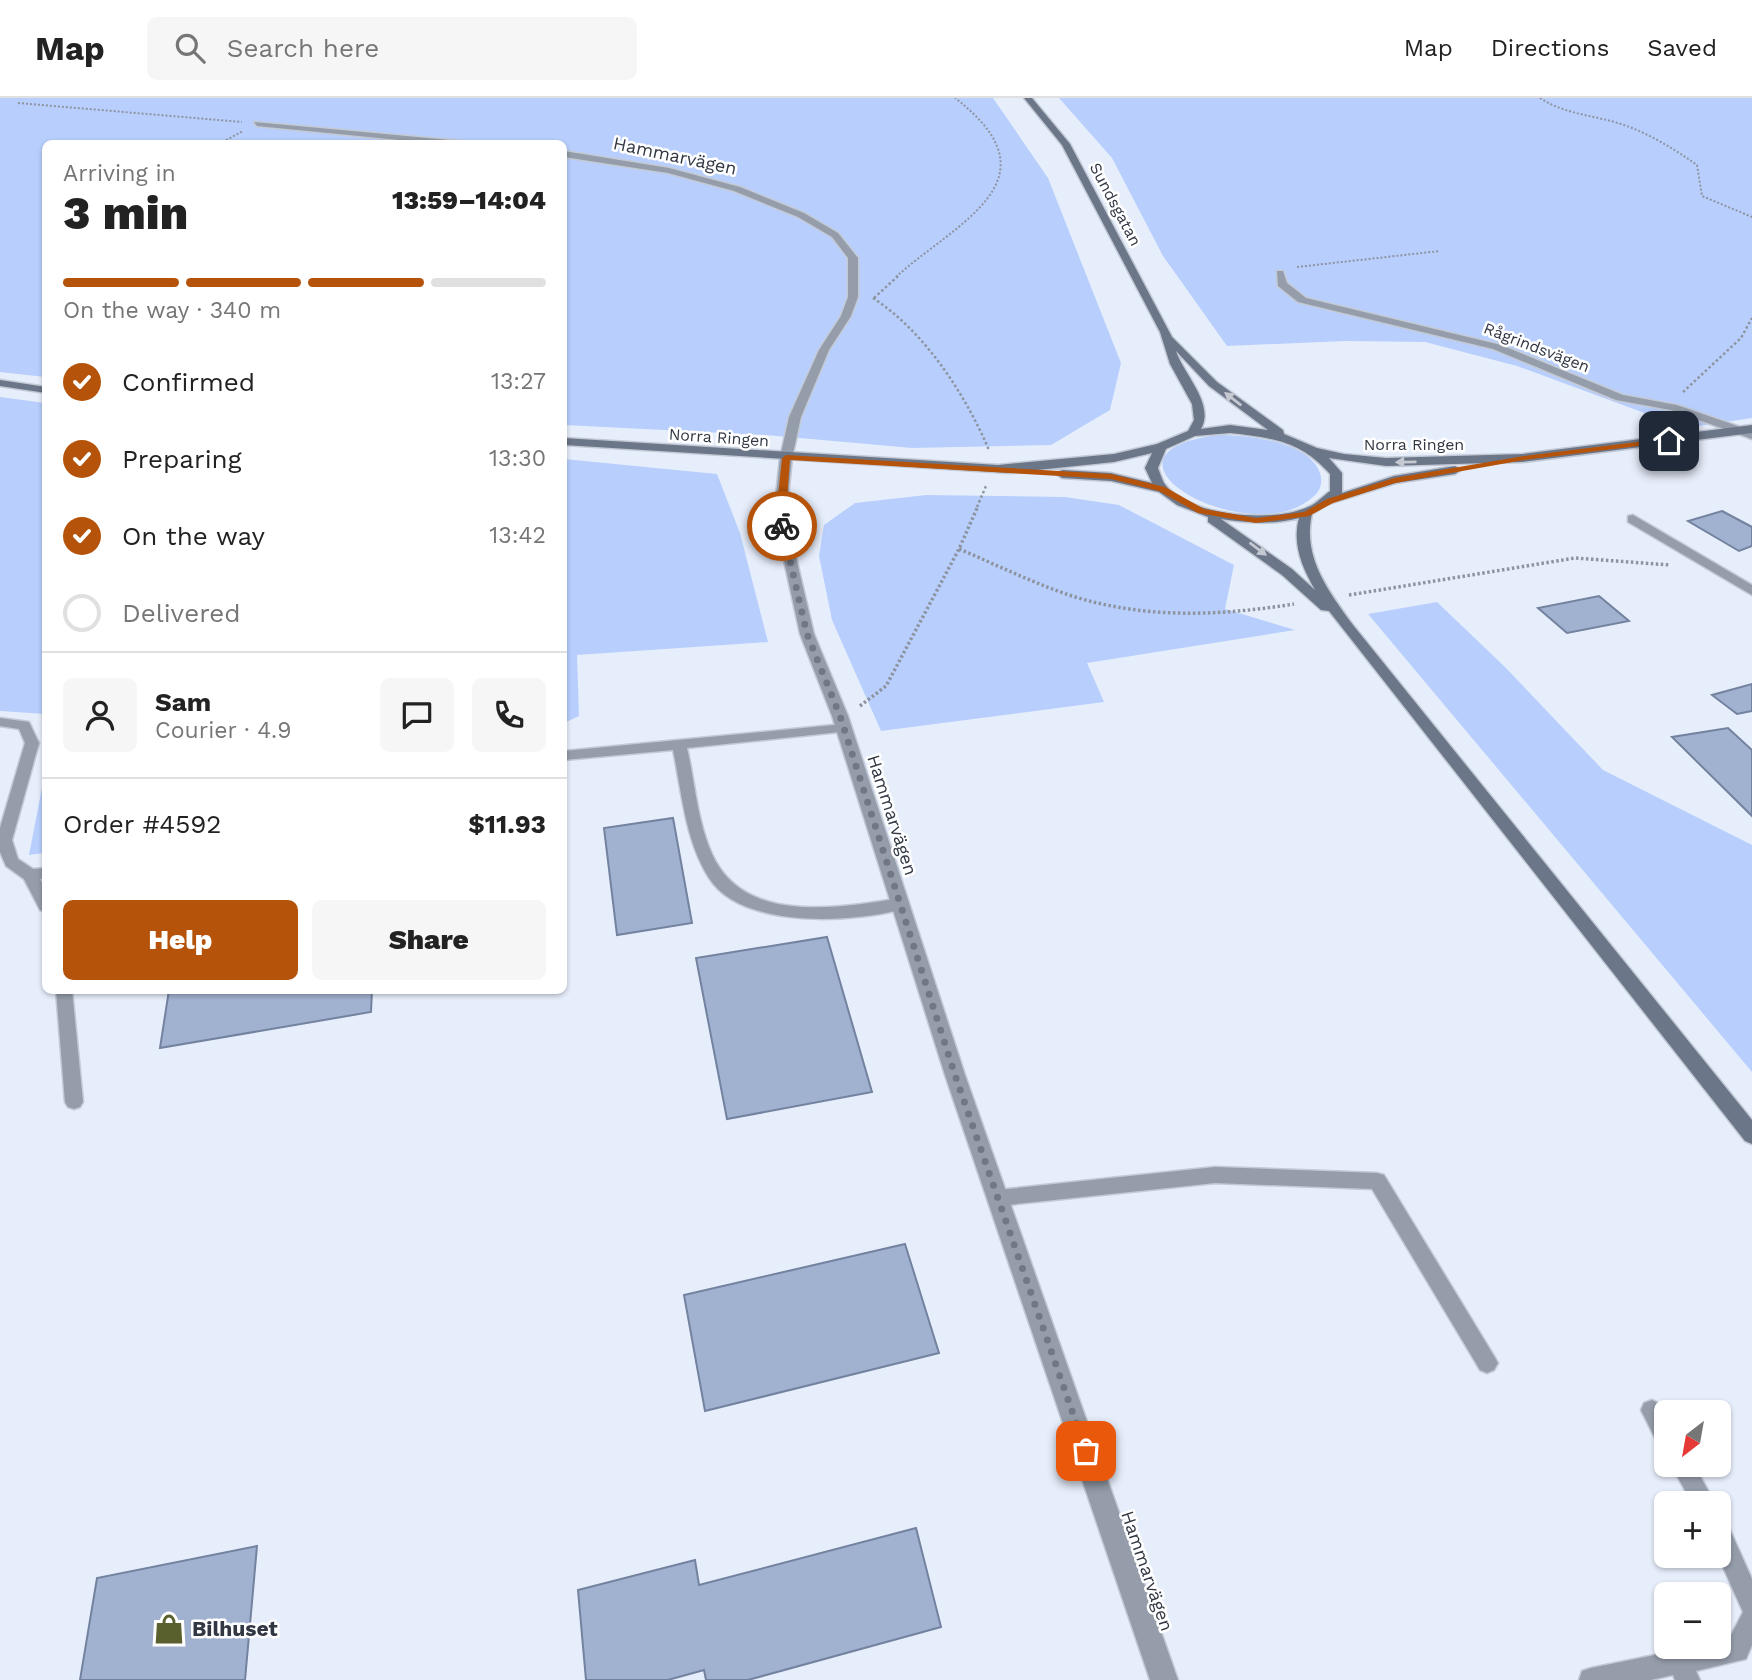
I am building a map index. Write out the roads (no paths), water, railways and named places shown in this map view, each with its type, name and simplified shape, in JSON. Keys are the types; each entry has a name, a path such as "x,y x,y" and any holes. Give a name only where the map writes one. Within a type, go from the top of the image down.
{"main road":[{"name":"Sundsgatan","path":"1028,98 1066,145 1165,332 1175,364 1198,404 1200,420 1193,432"},
{"name":"Sundsgatan","path":"1165,332 1213,384 1288,439"},
{"path":"0,383 42,389"},
{"path":"1193,432 1230,429 1288,439"},
{"name":"Norra Ringen","path":"999,468 1082,463 1161,447 1193,432"},
{"name":"Norra Ringen","path":"1306,514 1330,501 1394,480 1524,458 1750,432"},
{"name":"Norra Ringen","path":"1288,439 1343,458 1386,462 1524,458"},
{"name":"Norra Ringen","path":"567,442 1111,477 1162,489 1201,511"},
{"path":"1306,446 1319,454 1336,473 1338,483 1330,501"},
{"path":"1161,447 1151,462 1151,471 1162,489"},
{"path":"1201,511 1256,521 1306,514 1300,534 1303,547 1325,596 1752,1135"},
{"path":"1201,511 1287,572 1348,628"}],"street":[{"path":"257,124 429,140"},
{"name":"Hammarvägen","path":"567,154 669,171 737,189 801,215 835,235 853,258 853,297 846,316 824,350 795,417 786,458 780,515 807,634 842,722 998,1198 1164,1680"},
{"name":"Rågrindsvägen","path":"1280,273 1282,284 1302,300 1497,347 1620,398 1672,407 1750,432"},
{"path":"1633,519 1752,591"}],"lane":[{"path":"0,722 24,725 32,743 4,839 11,862 38,874"},
{"path":"567,756 842,722"},
{"path":"679,743 703,854 726,892 768,908 839,914 901,904"},
{"path":"64,994 74,1102"},
{"path":"998,1198 1214,1175 1377,1181 1487,1363"},
{"path":"1652,1410 1654,1414"},
{"path":"1731,1558 1752,1606"},
{"path":"1591,1680 1684,1671 1737,1650 1752,1619"}],"place":[{"name":"Bilhuset","path":"169,1629"}]}
